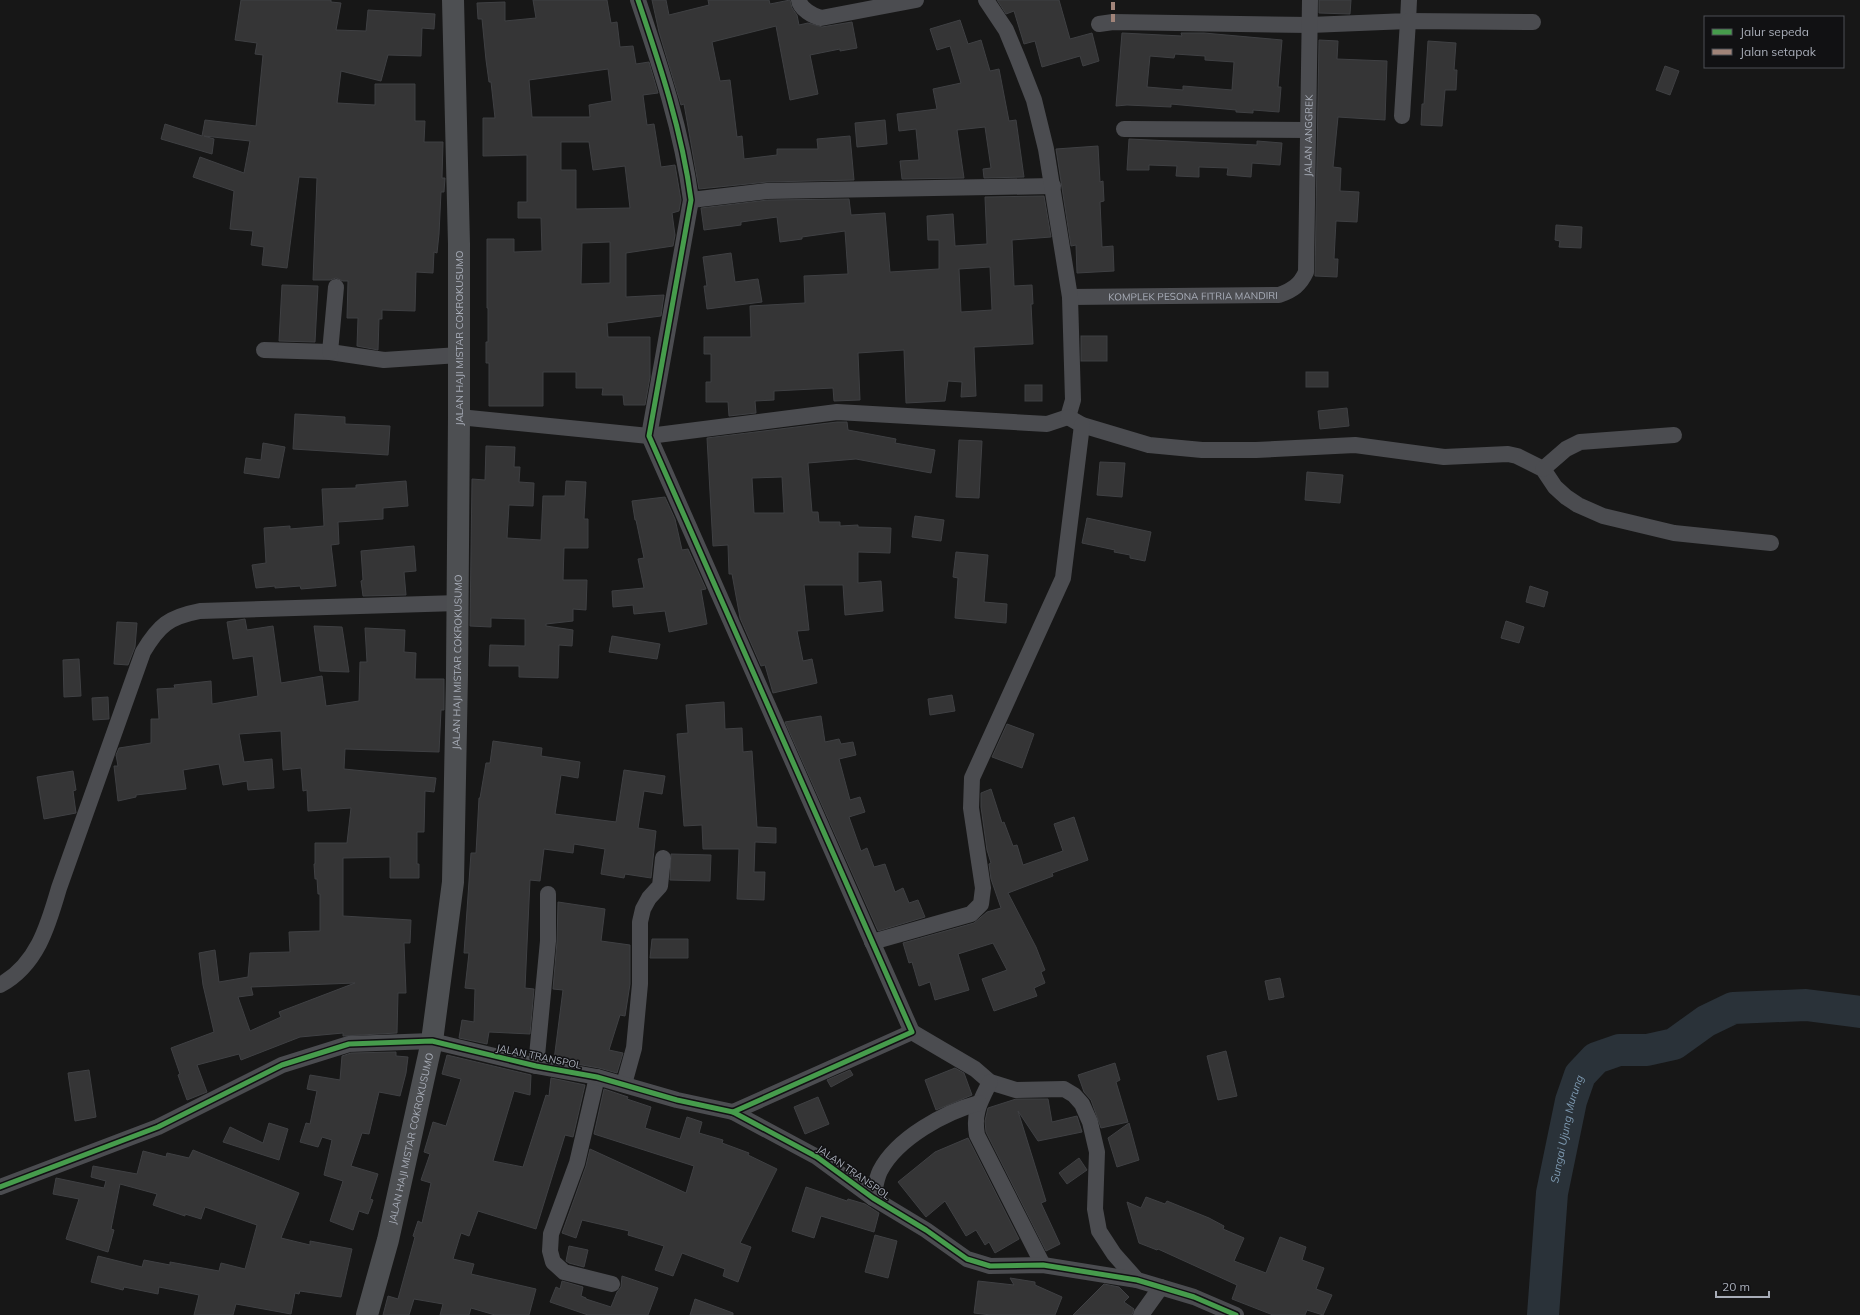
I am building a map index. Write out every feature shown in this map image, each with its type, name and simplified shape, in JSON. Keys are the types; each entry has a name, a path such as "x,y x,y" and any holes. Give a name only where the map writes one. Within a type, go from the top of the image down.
{"main road":[{"name":"JALAN HAJI MISTAR COKROKUSUMO","path":"367,1315 388,1240 432,1041 453,882 458,602 459,244 453,0"}],"street":[{"path":"638,0 666,84 687,171 691,200 649,436 912,1032 975,1069 990,1082 1016,1090 1064,1089 1074,1095 1082,1104 1090,1122 1097,1152 1095,1209 1099,1231 1114,1254 1137,1280"},
{"path":"799,0 799,4 807,12 821,18 916,0"},
{"path":"986,0 1006,30 1034,100 1046,149 1070,297 1073,400 1068,417"},
{"name":"JALAN ANGGREK","path":"1306,272 1310,0"},
{"path":"1402,116 1409,0"},
{"path":"1099,24 1113,22 1310,25 1408,21 1533,22"},
{"path":"1124,129 1308,130"},
{"path":"691,200 767,191 1053,186"},
{"name":"KOMPLEK PESONA FITRIA MANDIRI","path":"1070,297 1279,295 1289,292 1301,283 1306,272"},
{"path":"330,352 336,287"},
{"path":"264,350 330,352 384,360 459,355"},
{"path":"459,417 649,436 837,412 1047,424 1068,417 1082,424 1149,445 1202,450 1256,450 1355,445 1444,457 1508,454 1517,456 1543,469 1555,488 1566,497 1578,505 1603,516 1674,534 1771,543"},
{"path":"872,942 971,914 981,904 983,888 971,808 972,778 1063,578 1082,424"},
{"path":"1543,469 1566,449 1580,442 1674,435"},
{"path":"0,985 24,967 37,950 50,918 59,888 143,652 162,626 178,616 200,611 458,602"},
{"path":"624,1084 634,1048 640,984 640,922 643,909 649,898 660,886 663,858"},
{"path":"536,1066 548,940 548,894"},
{"path":"733,1112 912,1032"},
{"name":"JALAN TRANSPOL","path":"0,1187 158,1127 282,1065 349,1044 432,1041 536,1066 597,1076 677,1100 733,1112 816,1156 873,1198 926,1230 967,1259 990,1266 1043,1265 1137,1280 1194,1298 1236,1315"},
{"path":"597,1076 578,1163 551,1234 550,1251 553,1262 564,1272 612,1284"},
{"path":"990,1082 979,1103 974,1122 977,1136 1043,1265"},
{"path":"873,1198 880,1172 900,1146 937,1120 960,1108 979,1103"},
{"path":"1141,1315 1161,1287"}],"building":[{"path":"241,0 331,0 331,2 341,3 336,30 366,31 368,10 435,14 434,29 422,28 421,56 388,55 381,81 341,71 337,103 375,105 375,84 415,84 415,121 425,121 424,142 443,142 442,178 445,178 444,192 441,192 439,234 437,253 434,252 433,273 416,272 415,311 382,310 382,319 379,319 378,350 357,346 358,318 347,318 348,281 343,281 336,278 330,280 313,280 317,178 299,177 287,268 262,265 264,247 251,245 253,231 230,229 234,191 193,177 200,157 244,173 250,141 204,136 214,139 212,154 161,139 165,124 202,136 205,120 256,126 263,55 255,54 257,43 235,40"},
{"path":"533,0 607,0 611,23 617,22 620,47 633,46 636,64 649,62 658,93 643,95 647,125 654,124 661,167 675,165 681,200 679,211 672,213 675,235 673,246 626,253 626,297 664,295 661,316 607,323 608,337 650,337 650,377 645,405 624,405 623,395 602,395 603,388 576,388 576,372 543,372 543,406 489,406 489,363 486,363 486,342 488,342 487,239 514,239 514,252 542,251 541,218 518,218 518,202 527,202 527,155 483,156 483,118 495,118 491,82 489,82 486,60 482,19 478,19 477,3 505,2 505,21 536,18","holes":["608,69 612,101 589,105 590,117 532,117 529,80","561,142 589,142 593,170 625,166 630,208 576,209 576,170 561,170","610,242 610,283 581,284 582,243"]},
{"path":"652,0 666,0 669,15 709,5 708,0 769,0 770,4 790,0 792,8 797,15 799,25 808,23 822,27 852,22 857,48 840,51 840,49 810,55 818,94 790,100 776,26 712,42 720,81 730,80 737,137 742,136 744,159 777,155 777,149 818,149 817,139 850,136 854,180 767,182 699,189 684,104 681,105 659,32"},
{"path":"997,0 1059,0 1070,39 1092,33 1099,61 1083,66 1080,56 1042,67 1035,41 1024,44 1014,11 1006,14"},
{"path":"1319,0 1351,0 1350,14 1319,13"},
{"path":"960,20 968,44 981,40 990,71 999,69 1009,121 1016,120 1024,177 984,178 983,169 991,168 985,127 957,130 964,178 902,179 900,161 919,160 916,129 899,131 897,114 937,109 933,89 961,83 950,46 937,50 930,29"},
{"path":"1122,33 1182,36 1181,33 1204,33 1282,40 1278,87 1281,87 1279,112 1253,110 1253,113 1236,112 1236,110 1171,104 1171,107 1116,106","holes":["1175,54 1205,56 1205,60 1234,62 1232,90 1183,86 1183,90 1147,87 1150,56 1174,58"]},
{"path":"1319,40 1338,41 1337,59 1387,61 1385,120 1338,117 1333,167 1341,168 1340,191 1359,192 1357,222 1336,221 1334,259 1338,259 1337,277 1315,276"},
{"path":"1428,41 1456,43 1454,70 1457,70 1456,90 1445,90 1442,126 1421,125 1422,104 1424,104"},
{"path":"1665,66 1679,71 1670,95 1656,90"},
{"path":"885,120 887,144 857,147 855,123"},
{"path":"1129,139 1257,145 1257,141 1282,143 1280,165 1252,163 1251,177 1227,175 1228,168 1199,167 1199,177 1176,176 1177,166 1149,165 1149,170 1127,170"},
{"path":"1098,146 1100,182 1103,181 1104,201 1100,202 1102,247 1113,246 1114,271 1077,273 1076,245 1071,246 1056,149"},
{"path":"1044,196 1051,237 1012,240 1014,286 1032,285 1033,304 1031,304 1033,344 974,347 976,396 961,397 962,382 948,381 945,401 906,403 904,350 858,353 860,400 834,401 833,388 774,391 774,400 755,401 756,413 729,416 728,402 706,402 706,382 711,382 711,354 704,354 704,337 751,337 750,306 805,303 804,276 848,274 845,231 802,237 802,239 780,242 777,217 741,222 741,225 704,230 701,208 768,200 849,199 851,215 885,213 890,272 939,269 939,240 928,240 927,216 953,214 955,246 987,244 985,197","holes":["990,267 992,310 961,312 959,269"]},
{"path":"1556,225 1582,227 1581,248 1559,247 1560,241 1555,240"},
{"path":"731,253 735,282 758,279 762,302 707,309 704,286 707,286 703,257"},
{"path":"282,285 318,286 315,342 279,341"},
{"path":"1081,336 1107,336 1107,361 1081,361"},
{"path":"1306,372 1328,372 1328,387 1306,387"},
{"path":"1025,385 1042,385 1042,401 1025,401"},
{"path":"1347,408 1349,426 1320,429 1318,411"},
{"path":"295,414 345,417 345,424 390,426 388,455 293,449"},
{"path":"847,422 848,430 896,439 895,443 935,450 931,473 856,459 808,463 812,512 818,512 819,522 840,522 840,526 858,525 858,527 891,528 890,553 858,552 858,583 881,581 883,611 845,615 843,585 804,585 809,630 797,631 803,661 812,659 817,683 773,693 765,665 761,666 740,618 732,574 729,574 728,545 713,546 707,438","holes":["782,477 784,513 754,513 752,478"]},
{"path":"959,440 982,441 979,498 956,497"},
{"path":"263,443 285,447 279,478 244,473 246,458 261,460"},
{"path":"486,446 515,447 514,467 520,467 519,482 534,483 533,506 509,505 507,538 541,540 543,496 565,496 566,481 586,482 584,519 588,519 588,548 564,548 563,580 587,580 586,610 573,609 573,621 546,624 546,626 573,630 572,646 559,645 558,678 519,677 519,666 489,666 490,645 525,646 525,619 491,618 491,627 470,626 472,479 485,480"},
{"path":"1100,462 1125,463 1122,497 1097,495"},
{"path":"1307,472 1343,475 1340,503 1305,500"},
{"path":"406,481 408,506 383,508 383,519 338,522 339,544 331,545 336,586 301,589 300,586 256,588 252,565 266,563 264,528 290,526 290,529 324,526 322,489 356,488 356,485"},
{"path":"665,497 675,519 682,550 688,549 706,589 701,590 707,624 669,632 665,611 634,614 633,605 613,607 612,591 644,588 638,559 644,558 632,501"},
{"path":"915,516 944,520 941,541 912,537"},
{"path":"1087,518 1151,532 1145,561 1130,558 1130,555 1114,552 1115,550 1082,543"},
{"path":"414,546 416,571 404,572 406,595 363,596 361,581 363,580 361,551"},
{"path":"956,552 988,555 984,602 1007,604 1006,623 955,618 958,578 953,577"},
{"path":"1530,586 1548,592 1544,607 1526,602"},
{"path":"245,619 247,630 273,626 281,683 322,676 326,706 359,701 360,662 367,662 365,628 405,630 404,652 416,653 415,679 444,679 444,710 441,710 439,752 345,749 344,769 436,778 434,792 425,791 424,832 417,832 417,864 419,864 419,878 390,878 390,857 343,858 343,916 411,920 410,943 404,943 406,993 398,993 397,1033 343,1036 343,1033 300,1037 241,1060 239,1054 197,1065 207,1092 187,1100 178,1075 180,1074 171,1048 214,1032 203,985 199,953 215,950 219,982 248,977 250,953 290,952 289,932 320,931 320,894 318,894 317,879 315,879 314,864 315,843 347,843 351,808 308,811 307,790 303,791 301,768 283,770 281,731 239,734 244,762 272,759 274,788 248,790 247,781 223,785 219,764 183,770 186,789 136,795 136,797 118,801 114,766 118,766 116,755 119,748 151,743 151,719 159,719 157,689 175,688 174,685 211,681 212,704 258,696 253,656 233,659 227,622","holes":["355,983 279,1012 281,1017 250,1031 238,997 253,995 251,987"]},
{"path":"1506,621 1524,627 1519,643 1501,638"},
{"path":"117,622 137,623 135,647 128,665 114,664"},
{"path":"314,626 342,627 349,672 320,671"},
{"path":"612,636 660,644 657,659 609,652"},
{"path":"79,659 81,696 64,697 63,660"},
{"path":"952,695 955,711 930,715 928,699"},
{"path":"108,697 109,719 93,720 92,698"},
{"path":"724,702 725,729 742,728 743,752 752,751 757,827 776,828 776,843 755,842 754,872 765,872 764,900 737,899 739,849 703,849 702,825 684,826 677,734 688,733 686,705"},
{"path":"821,716 825,742 839,739 841,744 853,742 856,755 839,759 850,800 860,797 865,812 849,817 861,851 867,848 874,867 885,864 895,892 903,888 909,903 918,900 925,917 878,931 785,722"},
{"path":"1007,724 1034,734 1022,768 992,757"},
{"path":"493,741 542,748 541,756 580,762 578,778 561,775 555,814 616,822 624,770 665,776 662,794 644,791 638,828 656,831 651,878 625,874 624,878 601,874 605,849 574,844 573,853 544,849 540,881 530,880 525,988 534,989 530,1034 489,1032 487,1044 459,1038 462,1020 474,1022 475,989 465,988 469,953 464,953 471,853 476,853 479,798 486,763 490,763"},
{"path":"73,771 76,790 73,791 76,813 44,819 37,777"},
{"path":"991,789 1002,823 1004,822 1013,846 1017,845 1023,865 1063,851 1054,824 1074,817 1088,860 1052,873 1053,876 1008,893 1036,947 1045,970 1041,972 1045,983 1034,988 1037,996 994,1011 982,979 1007,970 993,943 958,954 969,990 935,1000 930,982 919,986 912,962 909,963 903,943 974,923 987,912 1001,908 991,879 989,864 991,863 987,850 981,807 981,793"},
{"path":"671,854 711,855 710,881 670,880"},
{"path":"558,902 605,909 601,941 630,945 630,984 625,1016 620,1015 609,1050 623,1053 617,1073 599,1068 554,1060 563,990 553,989 557,942"},
{"path":"652,939 688,939 688,958 650,958"},
{"path":"1280,978 1284,997 1269,1000 1265,981"},
{"path":"1226,1051 1237,1096 1218,1100 1207,1056"},
{"path":"396,1052 396,1056 408,1057 406,1073 400,1096 379,1092 369,1134 362,1133 351,1166 378,1174 370,1199 373,1200 368,1214 359,1211 353,1230 330,1221 343,1181 324,1175 332,1140 322,1137 318,1147 300,1142 306,1123 310,1124 317,1091 307,1089 310,1075 340,1080 342,1056 351,1053"},
{"path":"447,1055 531,1075 530,1095 514,1091 493,1161 523,1167 546,1095 549,1096 551,1078 585,1085 573,1137 565,1135 536,1229 478,1211 469,1236 461,1233 453,1259 474,1264 471,1274 536,1289 529,1315 495,1315 471,1308 469,1315 440,1315 443,1304 414,1299 409,1315 383,1315 388,1296 398,1299 415,1237 413,1236 418,1221 422,1223 431,1183 421,1180 430,1154 424,1152 433,1122 446,1126 461,1079 442,1074"},
{"path":"1115,1063 1120,1080 1116,1082 1128,1122 1101,1128 1091,1100 1084,1092 1078,1075"},
{"path":"955,1068 964,1073 972,1095 936,1110 925,1080"},
{"path":"89,1070 96,1117 75,1121 68,1073"},
{"path":"850,1070 853,1075 831,1087 827,1080"},
{"path":"604,1089 651,1107 645,1128 680,1139 687,1117 702,1122 699,1133 723,1140 722,1143 749,1153 748,1155 777,1169 740,1243 751,1247 738,1282 723,1276 725,1269 682,1253 673,1276 655,1270 664,1246 628,1235 629,1231 582,1220 576,1238 562,1233 586,1166 590,1149 686,1193 694,1166 594,1134"},
{"path":"818,1097 829,1124 805,1134 794,1107"},
{"path":"1016,1099 1048,1099 1052,1122 1077,1116 1082,1132 1038,1141 1018,1111 1046,1201 1041,1203 1060,1244 1046,1251 986,1132 985,1121 988,1108"},
{"path":"269,1123 288,1129 279,1160 223,1142 230,1127 263,1143"},
{"path":"1129,1123 1139,1160 1117,1167 1108,1138"},
{"path":"968,1138 1019,1239 995,1253 989,1242 985,1245 976,1230 966,1236 945,1201 926,1217 898,1182 935,1152"},
{"path":"193,1150 299,1193 281,1238 310,1245 310,1241 352,1249 341,1297 300,1291 299,1294 295,1293 291,1314 236,1304 233,1315 194,1315 199,1295 159,1287 158,1294 124,1287 123,1290 91,1282 98,1256 142,1267 144,1260 170,1265 170,1262 219,1271 221,1263 245,1269 257,1225 205,1207 201,1219 185,1214 185,1216 153,1205 157,1194 120,1184 111,1229 114,1230 108,1252 66,1239 79,1199 53,1194 56,1178 104,1188 106,1181 91,1177 93,1166 137,1174 143,1151 166,1157 167,1153 189,1158"},
{"path":"1079,1158 1087,1170 1067,1184 1059,1173"},
{"path":"806,1187 847,1201 848,1199 865,1204 879,1213 874,1232 821,1216 814,1238 792,1231"},
{"path":"1146,1197 1165,1204 1167,1201 1209,1218 1224,1226 1223,1229 1244,1238 1234,1261 1266,1273 1280,1237 1306,1247 1302,1260 1324,1268 1316,1289 1332,1295 1323,1315 1307,1310 1305,1315 1273,1315 1232,1299 1237,1285 1158,1249 1157,1250 1139,1243 1127,1202 1141,1208"},
{"path":"875,1235 897,1241 888,1278 865,1272"},
{"path":"569,1246 588,1250 584,1267 566,1261"},
{"path":"622,1276 658,1288 648,1315 588,1315 550,1302 556,1287 560,1289 562,1281 583,1287 581,1296 586,1299 611,1307 617,1292 621,1287"},
{"path":"1010,1278 1035,1282 1035,1285 1062,1297 1055,1315 991,1315 974,1313 978,1281 1014,1285"},
{"path":"1104,1284 1119,1287 1129,1297 1124,1302 1134,1309 1132,1315 1073,1315"},
{"path":"695,1299 733,1313 733,1315 690,1315"}],"waterway":[{"name":"Sungai Ujung Murung","path":"1543,1315 1552,1193 1571,1101 1580,1075 1596,1058 1619,1050 1647,1050 1674,1044 1706,1021 1733,1008 1806,1005 1860,1012"}],"marked path":[{"path":"1113,0 1113,22"}],"cycle path":[{"path":"638,0 662,74 676,124 691,200 649,436 912,1032 733,1112"},
{"path":"0,1187 158,1127 282,1065 349,1044 432,1041 536,1066 597,1077 677,1100 733,1112 817,1157 873,1198 926,1230 967,1259 990,1266 1043,1265 1137,1280 1194,1297 1236,1315"}]}
